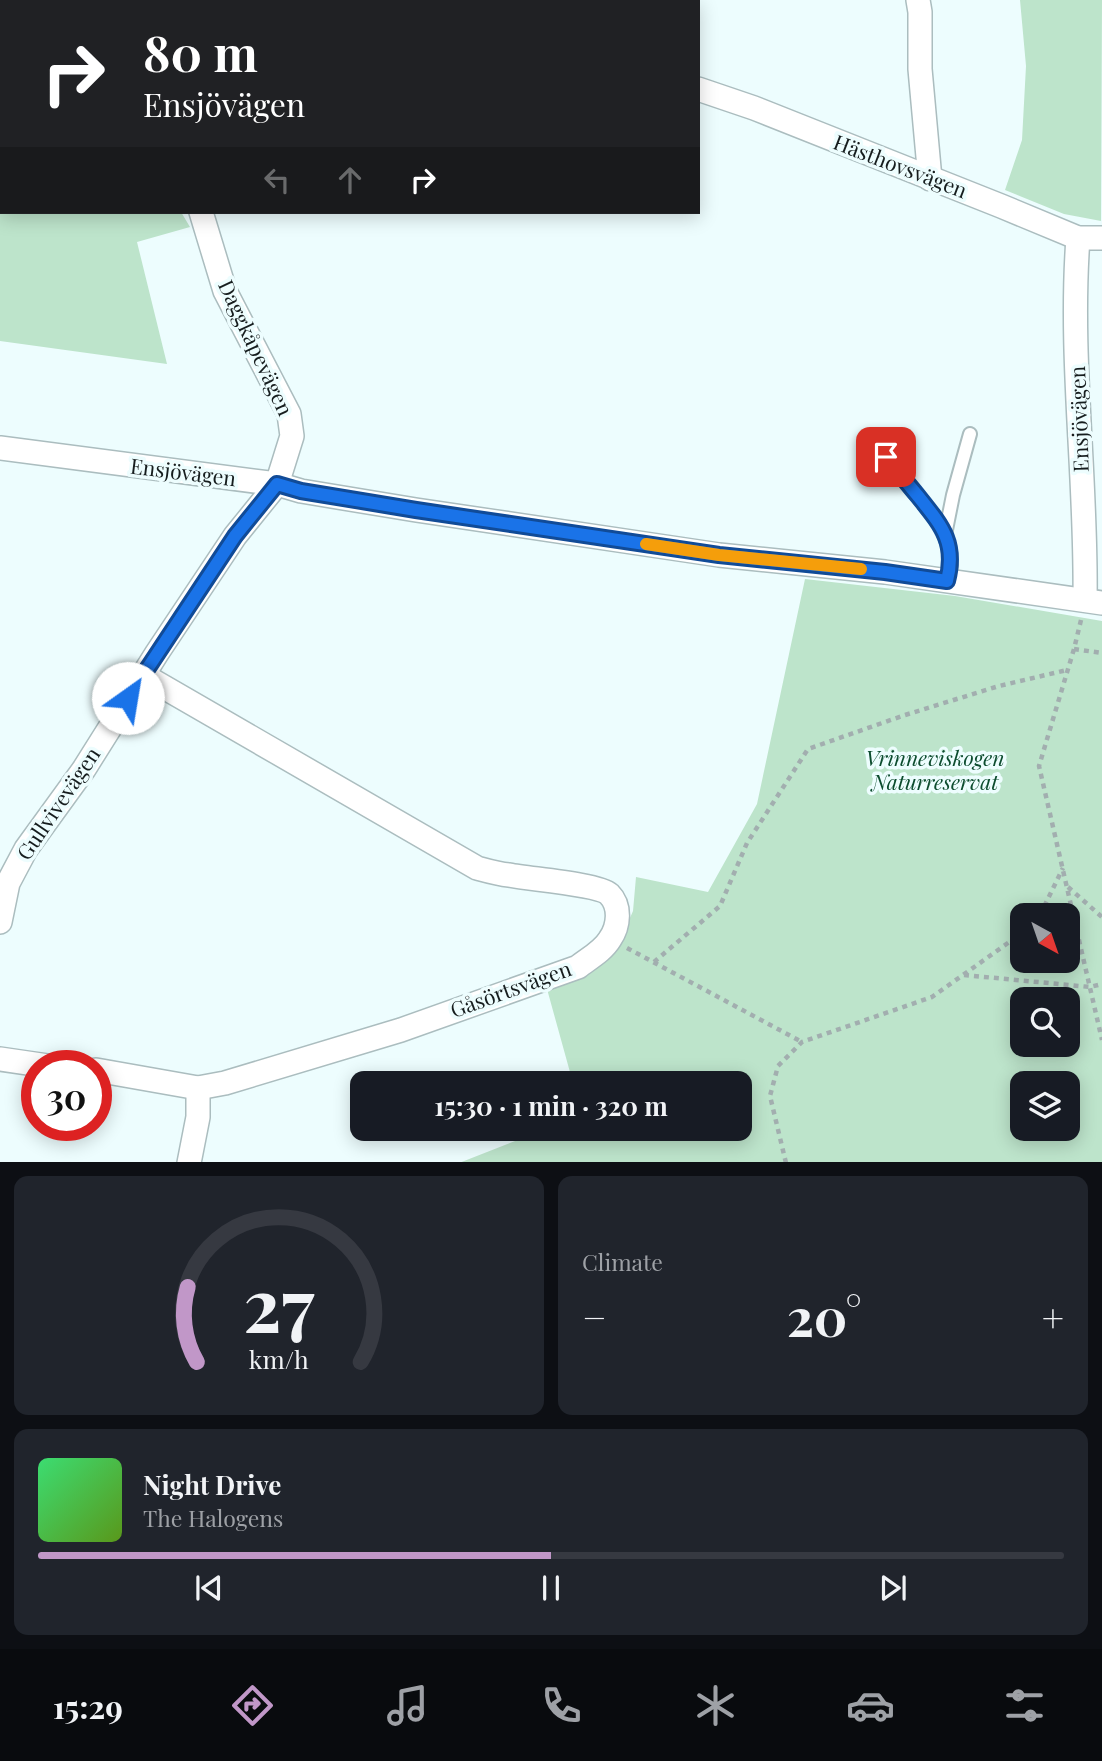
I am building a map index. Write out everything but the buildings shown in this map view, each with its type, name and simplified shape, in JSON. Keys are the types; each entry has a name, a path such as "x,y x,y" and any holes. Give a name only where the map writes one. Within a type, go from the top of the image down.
{"street":[{"path":"918,0 920,69 930,179"},
{"name":"Hästhovsvägen","path":"700,90 754,108 1078,238 1102,238"},
{"name":"Daggkåpevägen","path":"202,214 225,291 289,414 292,436 277,484"},
{"name":"Ensjövägen","path":"0,449 277,484 301,491 416,510 719,555 885,572 1094,602 1086,546 1079,443 1076,289 1078,238"},
{"name":"Gullvivevägen","path":"0,922 8,883 26,849 84,769 235,536 277,484"},
{"path":"143,675 477,868 608,893 617,906 617,921 611,939"},
{"name":"Gåsörtsvägen","path":"112,1073 198,1088 225,1083 401,1030 578,967 611,939"},
{"path":"0,1059 21,1062"},
{"path":"189,1162 198,1117 198,1088"}],"lane":[{"path":"945,534 970,434"},
{"path":"871,439 941,526 950,551 951,565 947,581"}],"path":[{"path":"1094,602 1074,649 1039,766 1102,1040"},
{"path":"1074,649 1102,653"},
{"path":"654,962 720,906 747,843 808,749 999,686 1068,670"},
{"path":"1046,903 1063,867"},
{"path":"1067,887 1102,917"},
{"path":"611,939 802,1042"},
{"path":"786,1162 770,1097 778,1066 802,1042 932,998 1010,942"},
{"path":"963,975 1090,987 1102,984"}],"green space":[{"path":"1020,0 1102,0 1101,221 1064,214 1005,190 1022,140 1026,66"},
{"path":"0,214 182,214 190,227 137,242 167,364 0,341"},
{"name":"Vrinneviskogen Naturreservat","path":"805,579 955,596 1102,621 1102,1162 462,1162 515,1141 752,1141 752,1071 570,1071 547,989 617,948 633,911 636,877 708,892 757,804"}],"slow traffic":[{"path":"646,544 719,555 861,569"}],"route":[{"path":"128,698 235,536 277,484 301,491 416,510 719,555 947,581 951,565 945,534 886,457"}]}
